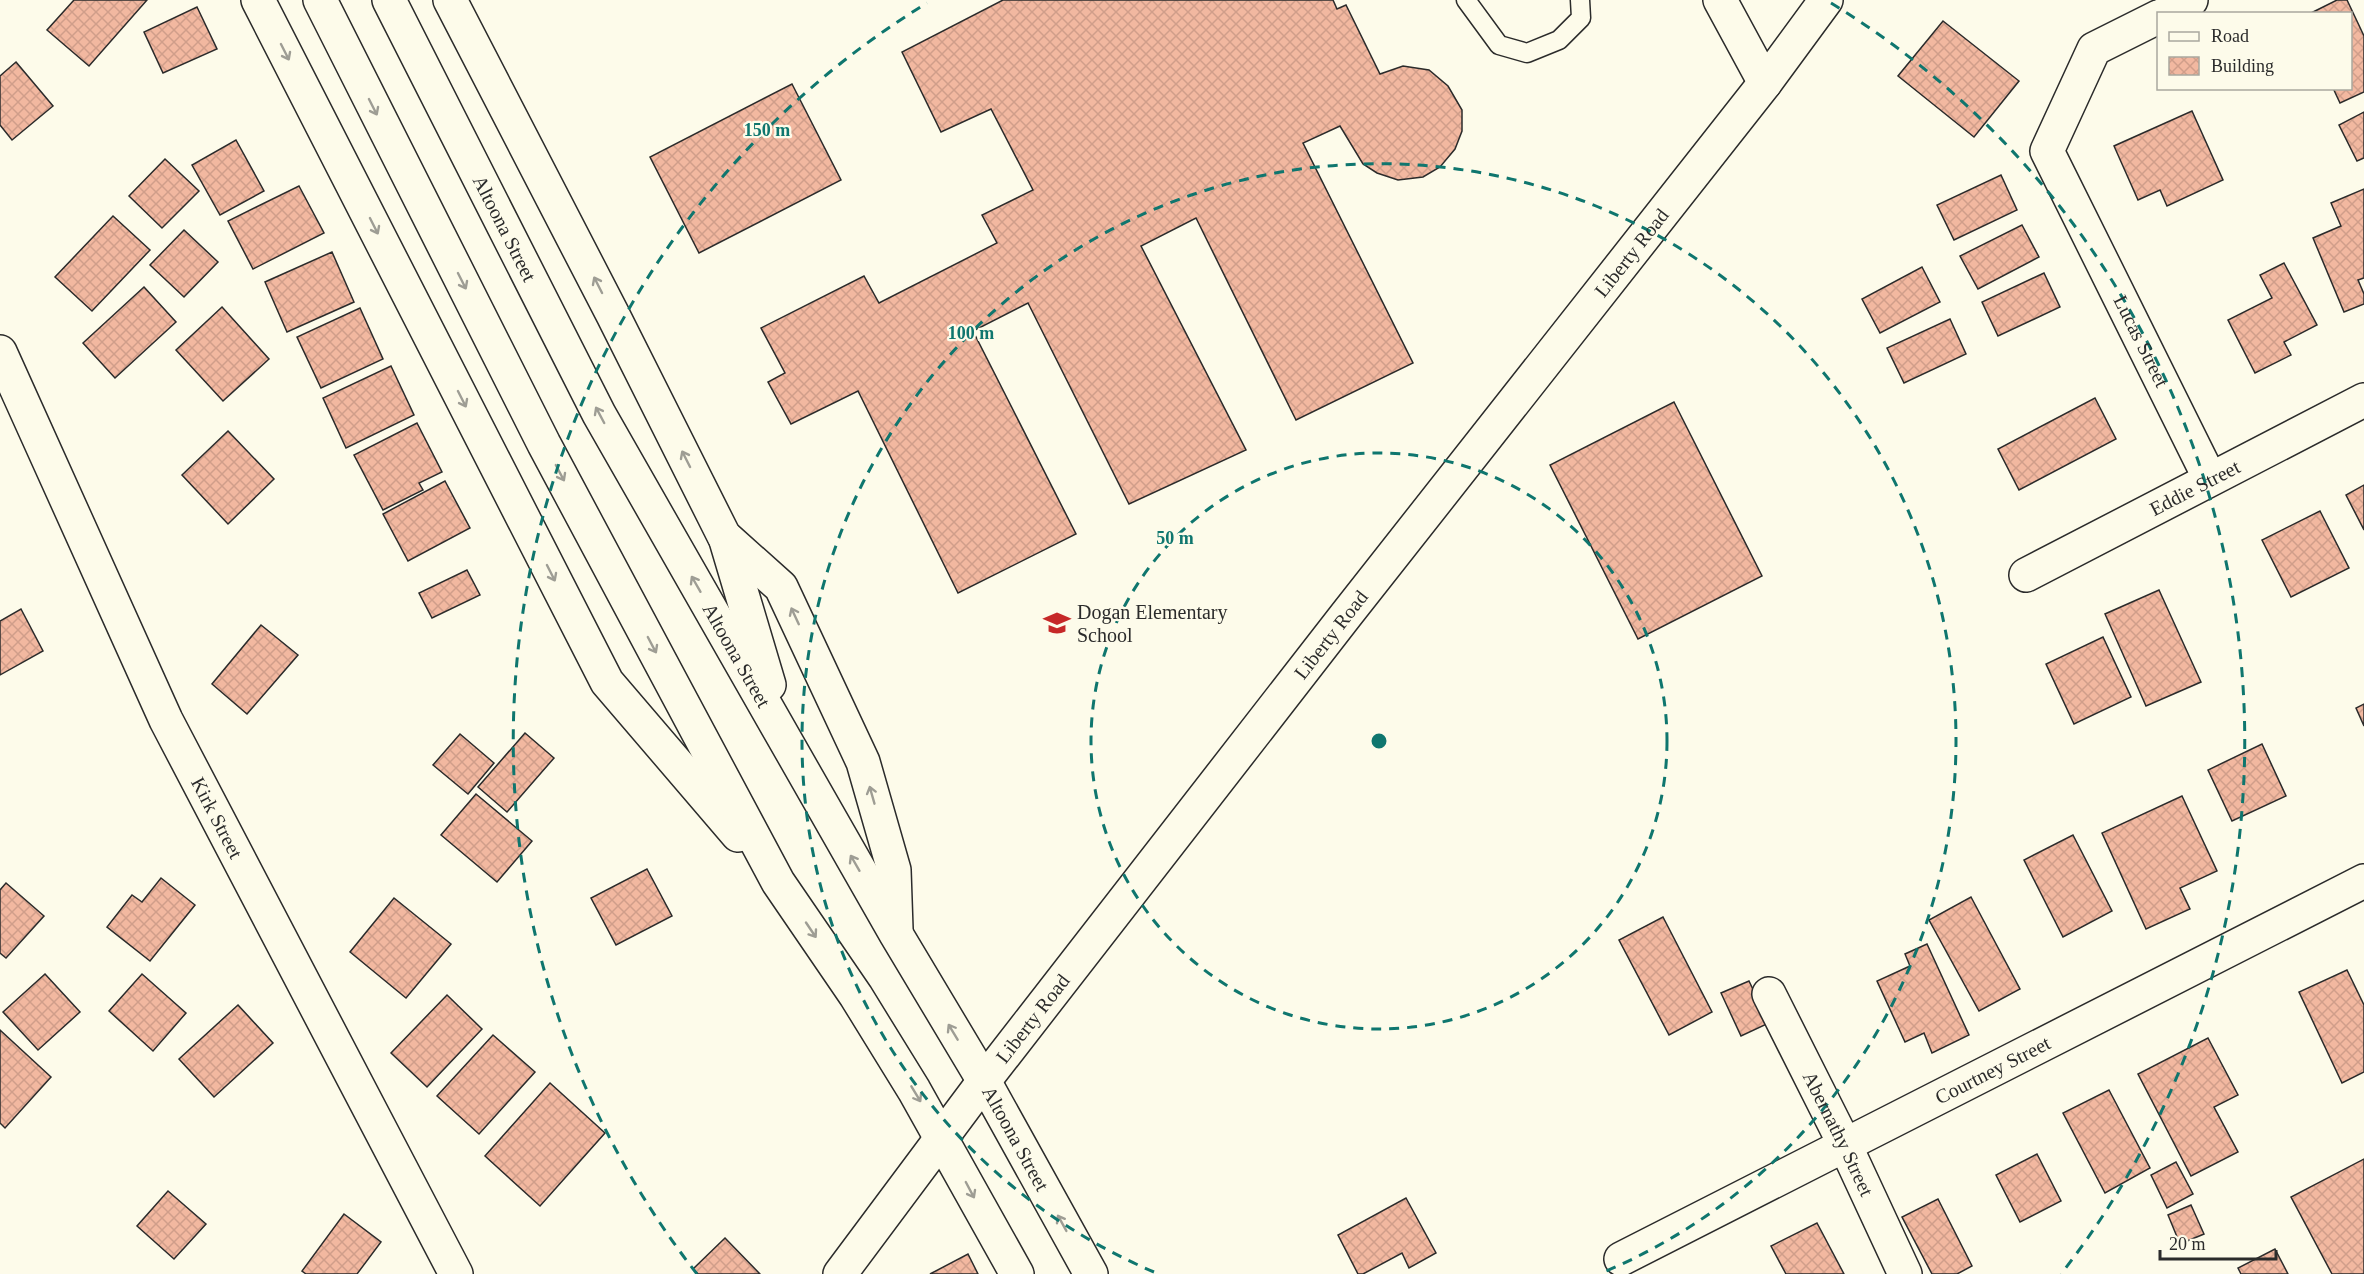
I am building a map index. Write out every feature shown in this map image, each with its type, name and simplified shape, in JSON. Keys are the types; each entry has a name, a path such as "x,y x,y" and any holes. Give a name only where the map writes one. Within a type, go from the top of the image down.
{"main road":[{"path":"258,0 607,682 778,882 856,996 942,1138 1017,1274"},
{"path":"320,0 544,444 778,882"},
{"path":"450,0 619,325 724,536 786,742"},
{"path":"1720,0 1765,83"},
{"name":"Liberty Road","path":"840,1274 984,1082 1338,625 1765,83 1826,0"},
{"path":"2169,12 2192,0"},
{"name":"Altoona Street","path":"396,13 599,414 896,934 984,1082 1091,1274"},
{"name":"Lucas Street","path":"2157,18 2094,49 2047,151 2210,479"},
{"name":"Kirk Street","path":"0,352 166,720 456,1274"},
{"name":"Eddie Street","path":"2026,575 2364,400"},
{"path":"724,536 781,587 863,762 894,870 896,934"},
{"name":"Courtney Street","path":"1621,1259 2364,881"},
{"name":"Abernathy Street","path":"1769,994 1845,1145 1905,1274"}],"lane":[{"path":"1466,0 1499,45 1527,52 1559,40 1581,18 1580,0"}],"building":[{"path":"74,0 147,0 89,66 47,30"},
{"path":"1003,0 1333,0 1337,9 1346,5 1380,74 1403,66 1429,70 1448,86 1462,110 1462,131 1455,149 1440,167 1423,177 1398,180 1377,173 1363,164 1340,126 1303,143 1413,363 1296,420 1196,218 1141,246 1246,450 1129,504 1028,303 973,331 1076,534 958,593 858,391 791,424 768,382 785,373 761,328 864,276 879,303 997,243 982,215 1033,190 991,109 941,132 902,52"},
{"path":"2337,0 2347,0 2364,36 2364,92 2340,103 2334,90 2352,90 2352,12 2313,12"},
{"path":"197,7 217,49 163,73 144,32"},
{"path":"1943,21 2019,81 1974,137 1898,76"},
{"path":"16,62 53,106 12,140 0,125 0,76"},
{"path":"792,84 841,180 699,253 650,157"},
{"path":"2192,111 2223,180 2167,206 2160,190 2138,200 2114,146"},
{"path":"2364,112 2364,158 2357,161 2339,125"},
{"path":"236,140 264,191 220,215 192,165"},
{"path":"165,159 199,191 162,228 129,196"},
{"path":"2001,175 2017,210 1954,240 1937,205"},
{"path":"299,186 324,233 253,269 228,221"},
{"path":"2364,189 2364,278 2358,280 2364,294 2364,304 2344,312 2313,238 2341,226 2331,203"},
{"path":"113,216 150,250 92,311 55,277"},
{"path":"2022,225 2039,257 1978,289 1960,256"},
{"path":"184,230 218,262 184,297 150,265"},
{"path":"332,252 354,302 287,332 265,282"},
{"path":"2284,263 2317,325 2284,342 2291,355 2255,373 2228,320 2272,298 2260,275"},
{"path":"1922,267 1940,302 1880,333 1862,299"},
{"path":"2044,273 2060,307 1998,336 1982,302"},
{"path":"144,287 176,322 115,378 83,343"},
{"path":"222,307 269,359 223,401 176,350"},
{"path":"360,308 383,359 321,388 297,337"},
{"path":"1950,319 1966,354 1904,383 1887,348"},
{"path":"391,366 414,415 346,448 323,398"},
{"path":"2095,398 2116,439 2019,490 1998,449"},
{"path":"1674,402 1762,576 1638,639 1550,465"},
{"path":"417,423 442,472 419,483 423,490 383,510 354,455"},
{"path":"228,431 274,479 228,524 182,475"},
{"path":"445,481 470,528 408,561 383,514"},
{"path":"2364,485 2364,530 2346,495"},
{"path":"2320,511 2349,568 2291,597 2262,540"},
{"path":"467,570 480,595 432,618 419,593"},
{"path":"2159,590 2201,682 2146,706 2105,614"},
{"path":"21,609 43,651 0,675 0,621"},
{"path":"261,625 298,655 247,714 212,684"},
{"path":"2103,637 2131,697 2074,724 2046,664"},
{"path":"2364,704 2364,726 2356,708"},
{"path":"525,733 554,758 507,812 478,787"},
{"path":"460,734 494,763 468,794 433,765"},
{"path":"2262,744 2286,796 2232,821 2208,770"},
{"path":"476,794 532,841 497,882 441,835"},
{"path":"2182,796 2217,871 2180,888 2190,909 2146,929 2102,833"},
{"path":"2073,835 2112,911 2063,937 2024,860"},
{"path":"647,869 672,916 616,945 591,898"},
{"path":"161,878 195,905 150,961 107,927 132,895 142,902"},
{"path":"6,883 44,916 6,958 0,953 0,890"},
{"path":"1971,897 2020,989 1979,1011 1929,920"},
{"path":"394,898 451,944 406,998 350,952"},
{"path":"1663,917 1712,1012 1669,1035 1619,940"},
{"path":"1927,944 1969,1035 1932,1053 1924,1033 1905,1042 1877,981 1910,966 1905,954"},
{"path":"2347,970 2364,1005 2364,1072 2342,1083 2299,992"},
{"path":"45,974 80,1012 38,1050 3,1012"},
{"path":"142,974 186,1013 153,1051 109,1011"},
{"path":"1749,981 1769,1023 1741,1036 1721,993"},
{"path":"447,995 482,1029 427,1087 391,1053"},
{"path":"238,1005 273,1043 214,1097 179,1059"},
{"path":"0,1030 51,1077 5,1128 0,1123"},
{"path":"493,1035 535,1072 479,1134 437,1096"},
{"path":"2208,1038 2238,1095 2214,1107 2238,1152 2191,1176 2138,1074"},
{"path":"550,1083 605,1133 540,1206 485,1156"},
{"path":"2109,1090 2150,1168 2105,1193 2063,1113"},
{"path":"2037,1154 2061,1201 2020,1222 1996,1175"},
{"path":"2364,1159 2364,1274 2332,1274 2291,1197"},
{"path":"2176,1162 2193,1194 2167,1208 2151,1175"},
{"path":"168,1191 206,1224 174,1259 137,1226"},
{"path":"1406,1198 1436,1253 1409,1268 1402,1253 1363,1274 1358,1274 1338,1235"},
{"path":"1938,1199 1972,1266 1957,1274 1932,1274 1902,1217"},
{"path":"2191,1205 2204,1234 2180,1244 2168,1215"},
{"path":"344,1214 381,1242 357,1274 306,1274 302,1271"},
{"path":"1817,1223 1844,1274 1786,1274 1771,1246"},
{"path":"725,1238 760,1274 698,1274 693,1269"},
{"path":"2275,1249 2288,1274 2241,1274 2238,1268"},
{"path":"968,1254 978,1274 930,1274"}],"place":[{"name":"Dogan Elementary School","path":"1057,623"}]}
